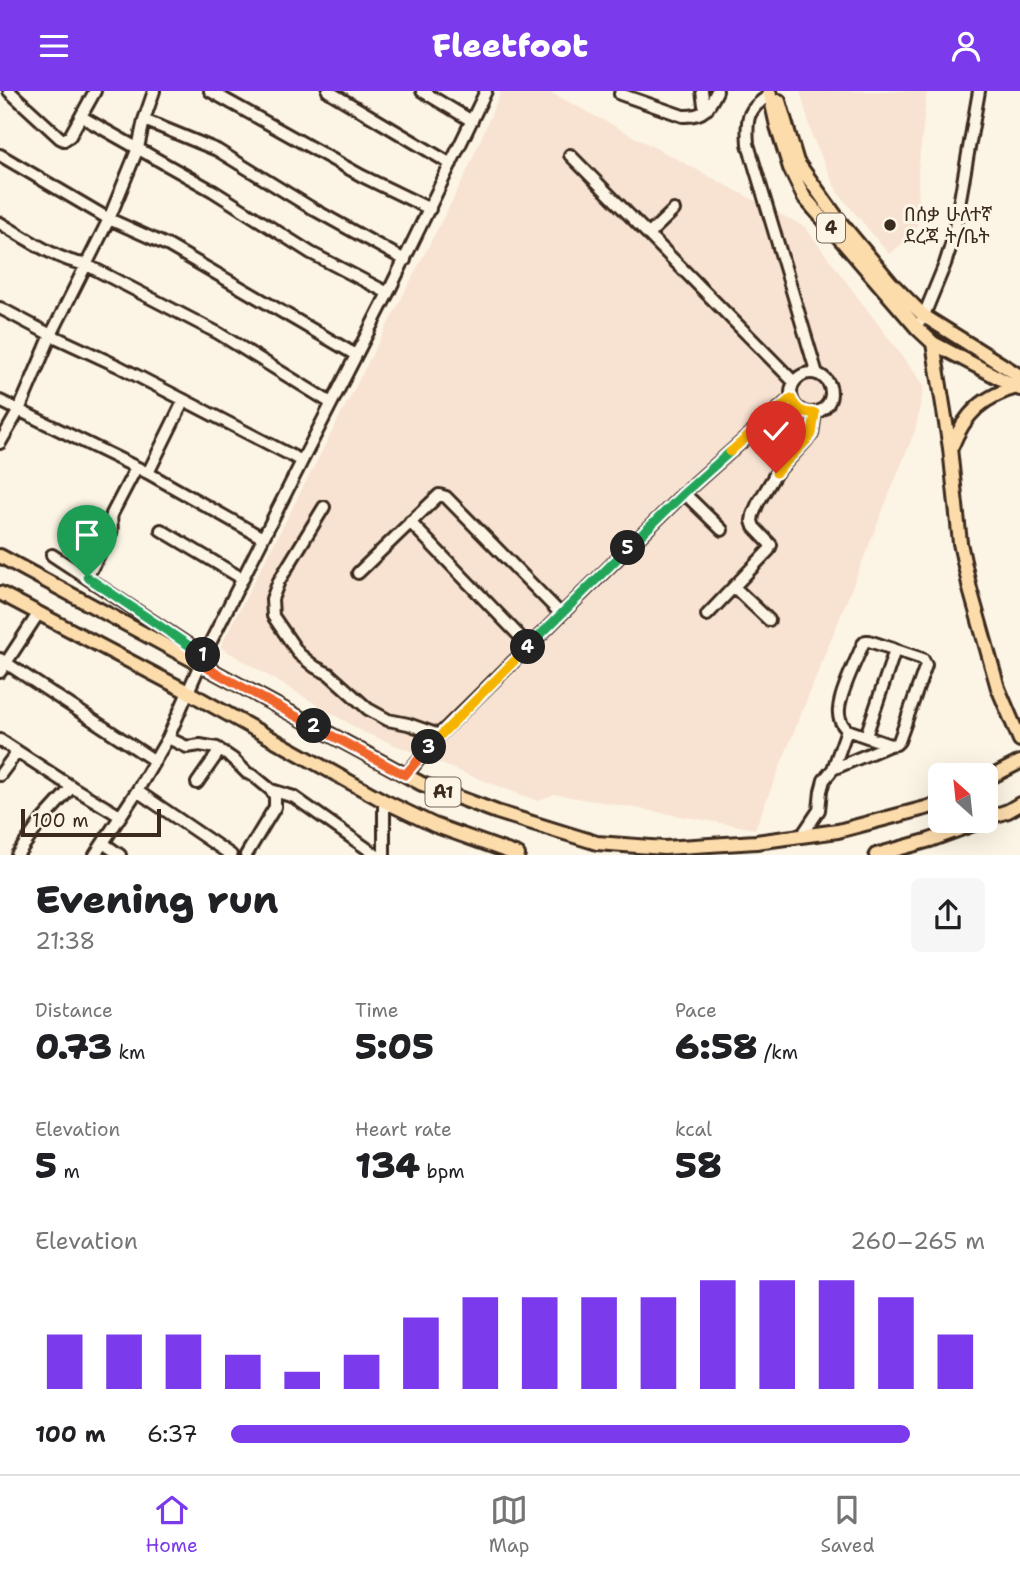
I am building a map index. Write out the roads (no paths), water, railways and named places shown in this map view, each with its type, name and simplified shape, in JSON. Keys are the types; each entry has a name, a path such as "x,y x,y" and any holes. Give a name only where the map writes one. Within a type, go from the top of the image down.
{"main road":[{"path":"772,92 797,162 840,222 891,283 923,316 1019,384"},
{"name":"4","path":"772,92 776,126 790,168 804,197 933,343"},
{"path":"933,343 1019,384"},
{"path":"933,343 950,448 960,543 970,589 999,688 1020,740"},
{"path":"950,448 958,430 978,405 1019,384"},
{"name":"A1","path":"0,556 202,660 422,784 497,813 597,843 664,848 756,842 838,831 928,807"},
{"name":"A1","path":"0,593 188,692 384,801 434,825 517,855"},
{"path":"998,773 1020,762"},
{"path":"998,815 1020,804"},
{"path":"876,855 949,833"}],"street":[{"path":"9,91 64,140 82,117 95,91"},
{"path":"0,443 19,410 51,335 109,219 138,148 154,91"},
{"path":"209,91 362,176 429,209"},
{"path":"328,91 451,164"},
{"path":"422,91 472,121"},
{"path":"95,855 168,738 202,660 405,260 486,91"},
{"path":"702,91 704,106 708,109"},
{"path":"620,94 692,117 708,109 717,91"},
{"path":"918,329 953,239 979,91"},
{"path":"772,92 756,103 750,112 746,125 748,145 817,374"},
{"path":"82,117 213,191 311,253 388,293"},
{"path":"144,120 217,150 313,209 405,260"},
{"path":"0,155 109,219 169,246 356,355"},
{"path":"570,155 794,382"},
{"path":"649,234 674,210"},
{"path":"0,223 59,256 85,264 218,333 331,403"},
{"path":"0,308 302,461"},
{"path":"817,374 829,384 830,400 825,408 815,413 805,412 796,407 791,398 794,382 802,375 817,374"},
{"path":"405,775 439,735 684,493 791,398"},
{"path":"148,473 184,400"},
{"path":"0,401 148,473 263,538"},
{"path":"707,615 769,550 771,545 754,527 753,515 776,473 812,434 815,413"},
{"path":"87,577 113,529 110,519 136,468"},
{"path":"684,493 722,530"},
{"path":"358,573 439,495 446,497 561,614"},
{"path":"324,507 279,581 272,599 273,616 299,654 329,674 368,709 388,720 439,735"},
{"path":"410,522 529,646"},
{"path":"161,530 243,579"},
{"path":"52,555 202,660"},
{"path":"734,587 769,620"},
{"path":"38,614 2,665 155,761"},
{"path":"833,769 896,744 899,741 926,665 923,659 866,641 838,711 846,730 890,745"},
{"path":"866,736 895,650"},
{"path":"803,835 820,810 821,790 833,769 846,730"},
{"path":"168,738 187,747 200,745 220,750 271,790 275,796 275,807 246,855"},
{"path":"0,740 120,816"},
{"path":"197,783 220,750"},
{"path":"0,775 17,752"},
{"path":"17,855 42,820 72,787"},
{"path":"271,790 295,797 376,855"},
{"path":"137,791 231,855"},
{"path":"384,801 384,855"},
{"path":"103,843 120,855"}],"place":[{"name":"በሰቃ ሁለተኛ ደረጃ ት/ቤት","path":"890,225"}]}
